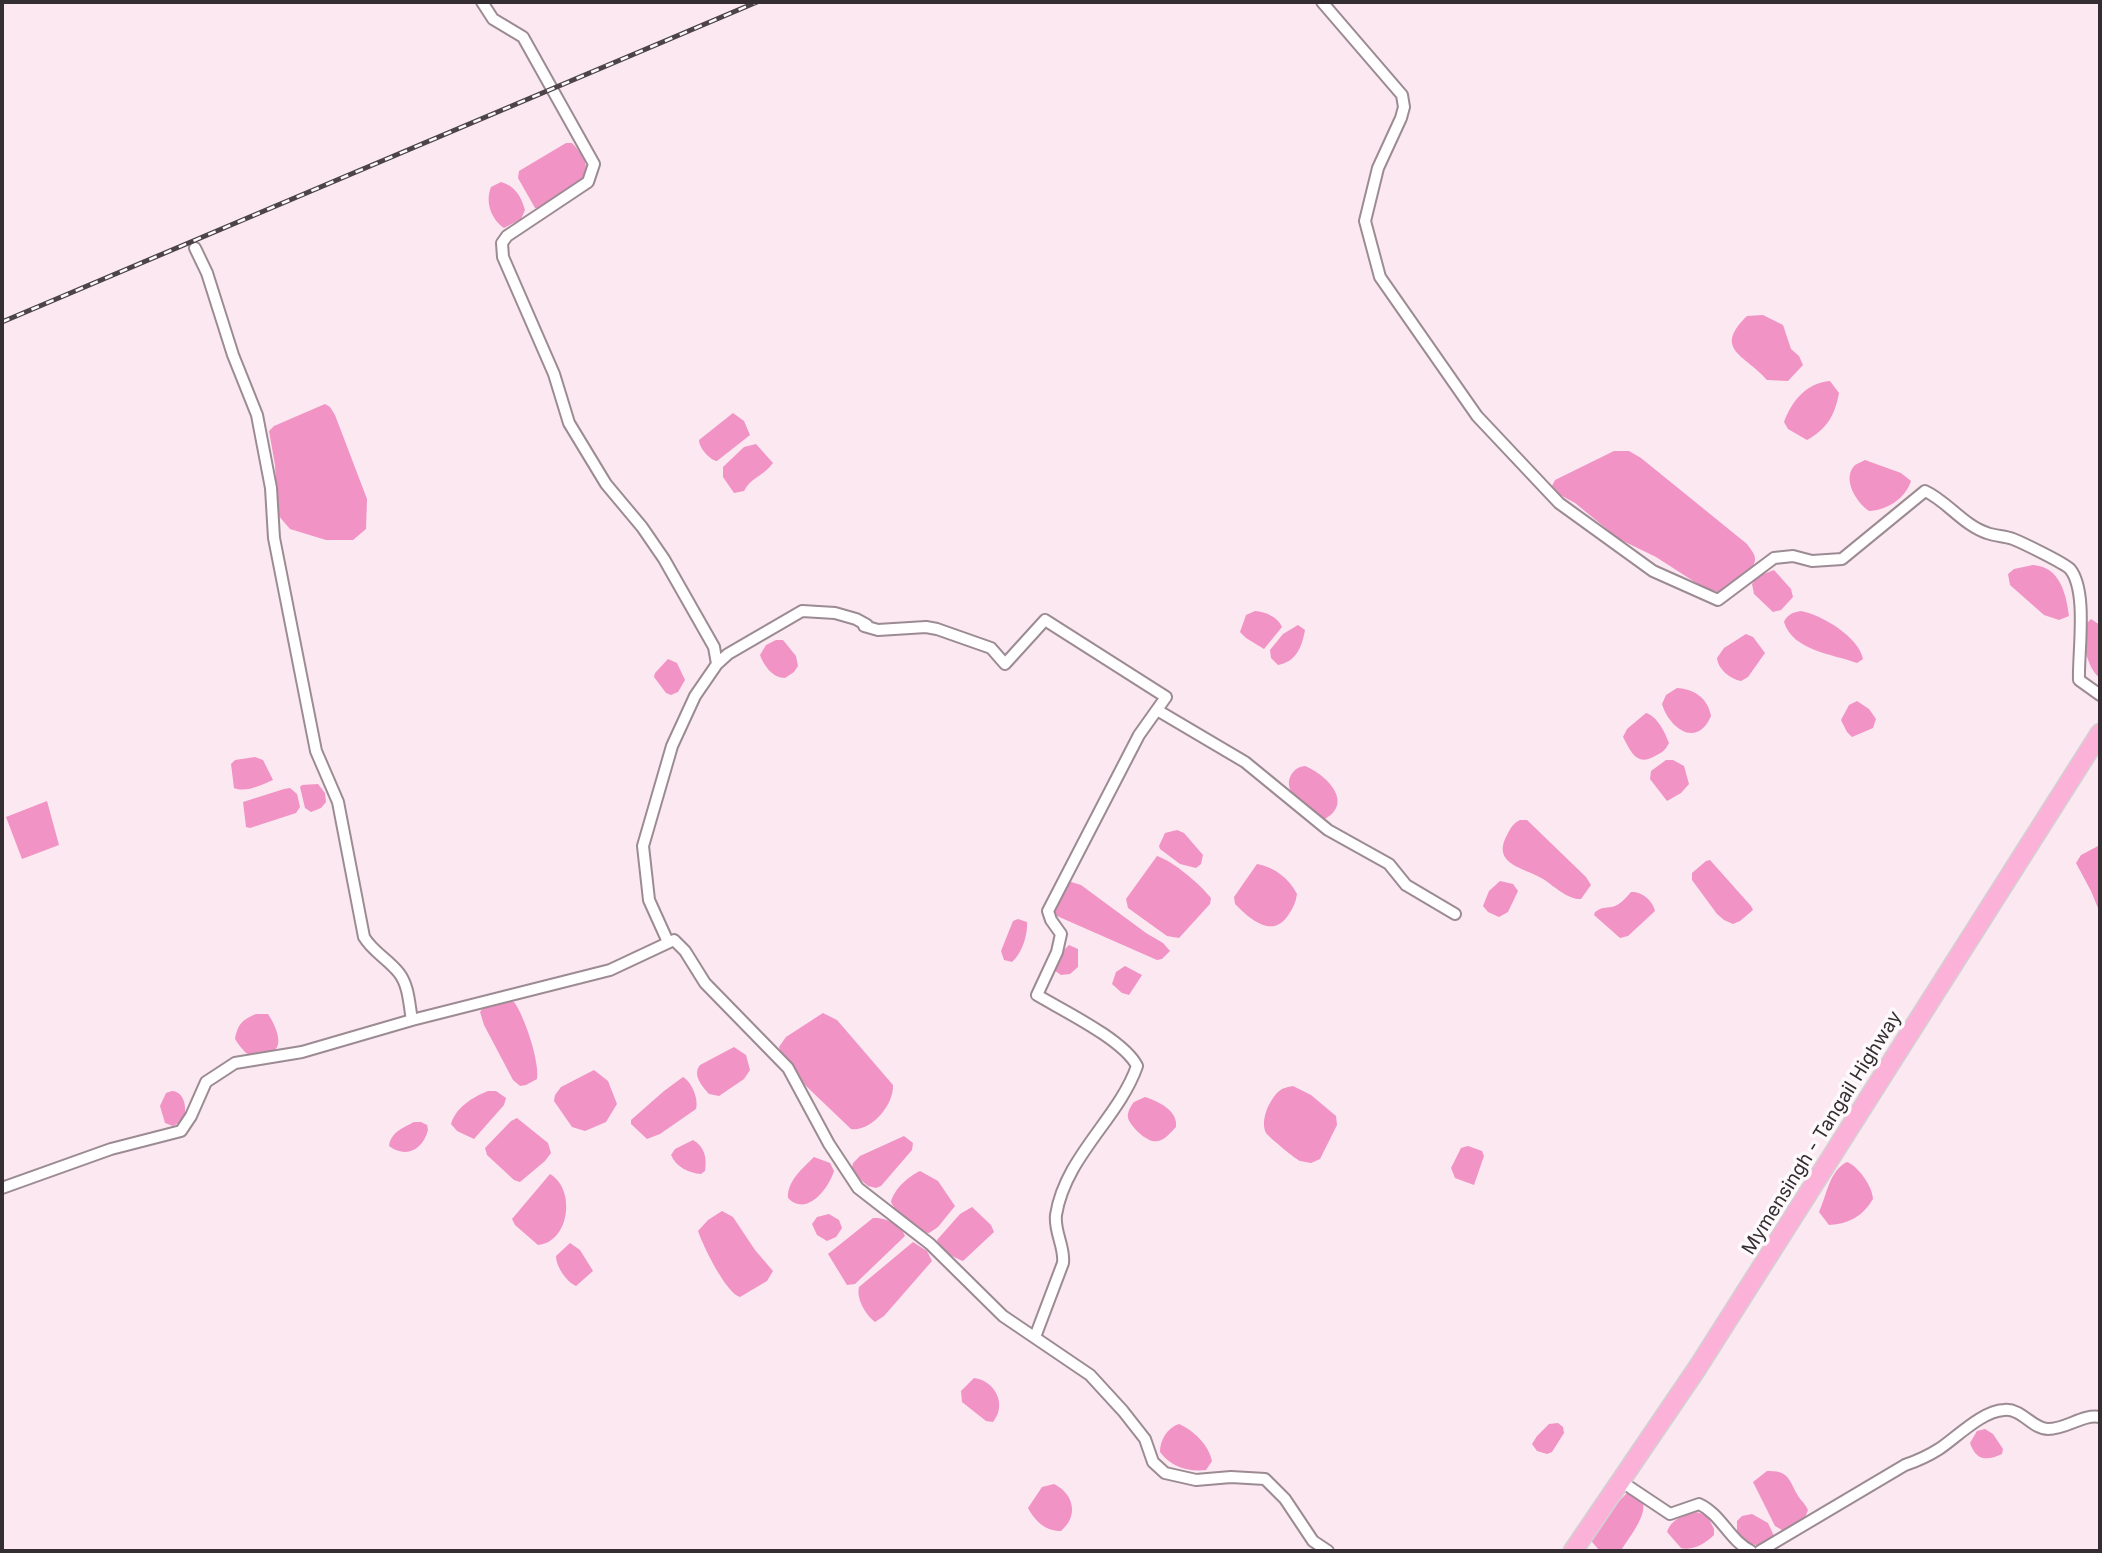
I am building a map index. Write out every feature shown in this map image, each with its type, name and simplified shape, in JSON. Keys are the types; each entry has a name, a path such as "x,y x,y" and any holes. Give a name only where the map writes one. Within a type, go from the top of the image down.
{"highway":[{"name":"Mymensingh - Tangail Highway","path":"1573,1551 1713,1344 2100,733"}],"street":[{"path":"482,2 493,19 523,37 594,164 588,182 507,236 502,243 503,257 554,374 569,423 606,484 642,527 664,559 714,647 717,664"},
{"path":"1322,2 1402,95 1404,107 1378,167 1365,221 1380,277 1477,416 1559,503 1653,571 1718,600 1774,558 1793,556 1812,561 1842,559 1925,491 1985,533 2012,539 2068,567 2074,576 2078,593 2079,680 2100,695"},
{"path":"195,248 207,273 233,355 257,415 267,461 274,538 316,751 338,802 364,937 371,948 398,971 406,984 412,1020"},
{"path":"668,942 649,900 643,846 672,746 695,696 717,664 728,654 802,611 835,613 856,619 867,625 864,626 878,630 926,626 991,648 1000,655 1005,664 1045,620 1166,697 1139,735 1048,911 1061,934 1057,952 1037,995 1103,1033 1131,1054 1136,1066 1132,1081 1091,1139 1065,1189 1056,1215 1059,1241 1065,1252 1063,1263 1035,1338"},
{"path":"1157,710 1245,762 1328,830 1389,864 1406,884 1455,914"},
{"path":"2,1188 111,1149 181,1131 206,1082 235,1063 302,1052 412,1020 610,970 674,940 685,950 705,983 788,1068 829,1144 858,1188 930,1244 1003,1316 1090,1375 1124,1411 1145,1439 1153,1462 1165,1473 1196,1480 1231,1477 1265,1479 1284,1499 1313,1541 1328,1551"},
{"path":"1760,1551 1894,1472 1922,1459 1978,1421 2001,1409 2013,1410 2043,1429 2056,1429 2091,1415 2100,1417"},
{"path":"1622,1482 1670,1514 1699,1504 1708,1508 1740,1544 1751,1551"}],"shaded area":[{"path":"566,143 572,143 582,155 586,166 585,175 572,190 535,208 518,178 519,171"},
{"path":"501,182 517,192 525,210 521,219 504,228 493,215 489,204 491,187"},
{"path":"1763,315 1783,325 1791,349 1799,356 1803,365 1788,381 1767,380 1742,358 1732,345 1732,337 1737,327 1747,316"},
{"path":"1830,381 1839,393 1835,408 1825,426 1807,440 1788,429 1784,422 1801,394 1814,385"},
{"path":"325,404 335,415 367,499 366,529 353,540 326,540 290,529 278,515 275,465 269,431 274,426"},
{"path":"733,413 744,421 750,435 717,461 714,460 703,450 699,440"},
{"path":"756,444 773,463 744,491 734,493 723,477 723,467 744,447"},
{"path":"1614,451 1629,451 1641,458 1747,544 1755,559 1751,570 1718,592 1701,586 1656,557 1619,539 1552,486 1555,480"},
{"path":"1865,460 1901,473 1911,481 1900,498 1889,506 1869,511 1852,490 1851,471 1855,465"},
{"path":"2033,565 2050,571 2060,583 2069,616 2059,620 2044,615 2010,585 2008,574 2014,569"},
{"path":"1774,570 1791,589 1793,597 1781,610 1773,612 1754,594 1752,584 1758,576"},
{"path":"1255,611 1278,620 1282,627 1264,649 1240,632 1246,615"},
{"path":"1801,611 1838,628 1855,643 1863,659 1857,663 1815,650 1796,639 1784,622 1791,614"},
{"path":"2091,619 2100,625 2100,678 2091,667 2085,645 2085,630"},
{"path":"1298,625 1305,630 1300,648 1289,661 1278,665 1271,658 1270,650 1283,634"},
{"path":"1746,634 1753,637 1765,653 1748,677 1741,681 1725,673 1717,658 1724,648"},
{"path":"783,640 796,656 798,666 785,678 770,671 760,655 766,645"},
{"path":"668,659 677,663 685,680 678,692 671,695 666,693 654,677"},
{"path":"1677,688 1689,690 1707,704 1711,716 1698,731 1684,731 1671,721 1666,713 1662,704 1666,695"},
{"path":"1857,701 1869,709 1876,719 1873,728 1852,737 1841,720 1849,705"},
{"path":"1646,713 1657,721 1669,743 1661,753 1645,760 1632,753 1623,737 1627,729"},
{"path":"255,757 263,760 273,780 248,789 234,788 231,764 235,760"},
{"path":"1666,760 1673,760 1684,766 1689,784 1681,793 1667,801 1650,779 1651,771"},
{"path":"1305,766 1321,775 1334,789 1337,805 1334,812 1325,819 1297,799 1290,788 1291,775"},
{"path":"318,784 325,793 326,802 321,808 311,812 305,808 300,787"},
{"path":"290,788 297,794 300,807 296,813 246,827 243,802"},
{"path":"47,801 59,845 22,859 6,817"},
{"path":"1520,820 1527,820 1586,877 1591,885 1581,899 1566,895 1507,860 1503,854 1503,846 1510,829"},
{"path":"1177,830 1184,833 1203,855 1201,864 1196,868 1180,864 1160,849 1165,833"},
{"path":"2100,845 2100,913 2076,863 2081,855"},
{"path":"1157,856 1186,874 1211,898 1210,904 1179,938 1167,936 1128,908 1126,899"},
{"path":"1710,860 1753,910 1733,924 1717,914 1692,880 1692,873"},
{"path":"1257,864 1280,874 1297,894 1289,914 1276,926 1254,921 1235,904 1234,897"},
{"path":"1068,881 1081,885 1163,943 1170,951 1157,960 1057,916 1054,910"},
{"path":"1500,881 1513,884 1518,891 1508,912 1499,917 1488,912 1483,906 1489,891"},
{"path":"1631,892 1646,897 1655,911 1628,936 1620,938 1594,915 1599,909 1618,905"},
{"path":"1018,919 1027,922 1026,932 1024,944 1012,962 1004,960 1001,951 1013,921"},
{"path":"1069,945 1078,949 1078,967 1070,974 1061,975 1054,970 1062,952"},
{"path":"1125,966 1142,975 1129,995 1122,993 1112,984 1116,972"},
{"path":"514,1002 522,1017 536,1062 537,1079 520,1086 513,1080 480,1012 484,1007"},
{"path":"823,1013 837,1020 893,1085 890,1101 880,1116 859,1129 851,1129 805,1085 780,1051 779,1047 786,1037"},
{"path":"256,1014 268,1014 278,1038 276,1049 257,1055 246,1053 235,1039 241,1023"},
{"path":"734,1047 746,1055 750,1070 744,1079 719,1096 709,1094 699,1080 697,1073 700,1065"},
{"path":"594,1070 608,1081 617,1104 606,1122 585,1131 572,1127 554,1101 561,1087"},
{"path":"683,1077 694,1092 696,1109 660,1134 647,1139 631,1124 631,1120"},
{"path":"1293,1086 1311,1095 1336,1116 1337,1125 1320,1159 1311,1163 1300,1161 1293,1156 1268,1135 1264,1128 1266,1111 1271,1100 1280,1091"},
{"path":"172,1091 182,1097 185,1111 184,1120 173,1126 165,1123 160,1106 166,1093"},
{"path":"488,1091 496,1091 506,1098 504,1105 474,1139 457,1131 451,1124 453,1118 471,1100"},
{"path":"1145,1097 1162,1104 1176,1121 1176,1127 1161,1140 1154,1141 1145,1137 1128,1118 1134,1102"},
{"path":"517,1118 548,1143 551,1153 520,1182 514,1180 487,1155 485,1148"},
{"path":"414,1122 427,1125 428,1130 418,1147 402,1152 389,1146 395,1134"},
{"path":"904,1136 913,1143 912,1150 881,1186 868,1186 851,1172 853,1163 860,1156"},
{"path":"693,1140 703,1149 705,1157 705,1171 701,1174 683,1169 671,1155 675,1149"},
{"path":"1468,1146 1482,1151 1484,1156 1474,1185 1455,1178 1451,1168 1461,1148"},
{"path":"814,1157 830,1163 834,1171 827,1186 816,1199 809,1203 795,1203 788,1198 790,1186 796,1175"},
{"path":"1847,1162 1864,1178 1873,1199 1855,1218 1829,1225 1819,1212 1832,1177"},
{"path":"920,1171 938,1181 955,1206 938,1227 929,1233 906,1222 891,1202 902,1184"},
{"path":"550,1174 564,1191 566,1214 557,1235 549,1242 538,1245 515,1225 512,1219"},
{"path":"972,1207 991,1225 994,1232 963,1261 944,1250 937,1240 960,1214"},
{"path":"722,1211 733,1217 773,1271 767,1281 740,1297 734,1294 722,1278 698,1231"},
{"path":"829,1214 839,1220 842,1228 836,1237 827,1241 817,1235 812,1224 817,1217"},
{"path":"873,1218 892,1222 905,1236 855,1284 847,1285 828,1254"},
{"path":"913,1242 927,1251 932,1261 884,1316 875,1322 862,1306 859,1287"},
{"path":"570,1243 580,1250 593,1271 576,1286 563,1274 556,1260 556,1256"},
{"path":"974,1378 988,1383 997,1394 999,1408 993,1422 986,1421 962,1402 961,1391"},
{"path":"1558,1423 1563,1427 1564,1433 1552,1452 1547,1454 1537,1451 1532,1444 1537,1436 1549,1424"},
{"path":"1179,1424 1195,1434 1208,1449 1212,1461 1206,1470 1180,1467 1160,1452 1165,1435"},
{"path":"1985,1429 1993,1434 2003,1449 2002,1454 1983,1458 1972,1449 1970,1443 1977,1431"},
{"path":"1767,1471 1786,1476 1808,1510 1801,1522 1795,1526 1782,1530 1775,1526 1753,1482"},
{"path":"1054,1484 1066,1493 1072,1506 1070,1519 1061,1531 1041,1524 1028,1508 1042,1487"},
{"path":"1627,1493 1637,1496 1643,1502 1641,1518 1621,1551 1600,1551 1592,1538"},
{"path":"1696,1512 1707,1515 1714,1535 1699,1546 1681,1548 1667,1532 1669,1527 1683,1516"},
{"path":"1752,1514 1768,1523 1775,1538 1755,1545 1737,1532 1737,1521 1742,1516"}],"railway":[{"path":"2,322 757,2"}]}
